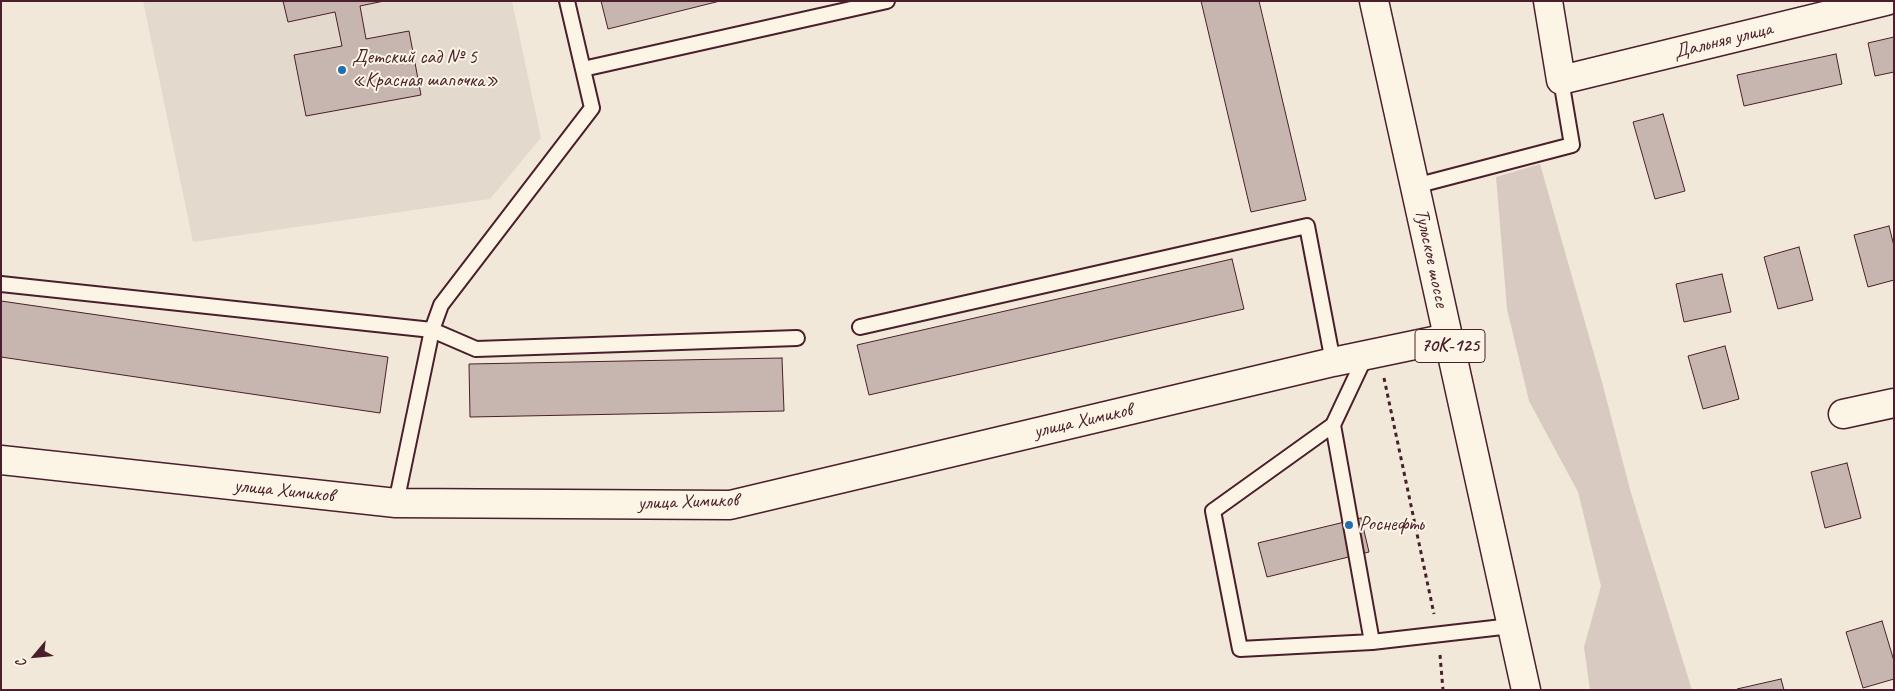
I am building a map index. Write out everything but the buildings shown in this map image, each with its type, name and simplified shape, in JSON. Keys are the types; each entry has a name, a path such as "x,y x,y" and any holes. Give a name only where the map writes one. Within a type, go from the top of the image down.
{"street":[{"name":"Тульское шоссе","path":"1374,1 1526,690"},
{"path":"1548,1 1561,80"},
{"name":"Дальняя улица","path":"1561,80 1886,1"},
{"name":"улица Химиков","path":"1,460 396,503 730,505 1333,362 1448,338"},
{"path":"1843,414 1894,402"}],"lane":[{"path":"396,503 432,330 441,305 592,108 567,1"},
{"path":"583,69 887,1"},
{"path":"1416,186 1572,145 1561,80"},
{"path":"860,327 1307,226 1333,362"},
{"path":"1,284 432,330 476,349 797,338"},
{"path":"1372,354 1333,425 1213,511 1240,649 1372,642 1511,626"},
{"path":"1333,425 1372,642"}],"path":[{"path":"1372,354 1438,634 1444,690"}],"shaded area":[{"name":"Детский сад № 5 «Красная шапочка»","path":"143,1 512,1 541,138 490,199 193,242"},
{"path":"1540,164 1602,382 1631,493 1692,690 1590,690 1584,647 1601,586 1578,492 1529,401 1507,309 1496,177"}],"place":[{"name":"Детский сад № 5 «Красная шапочка»","path":"342,70"},
{"name":"Роснефть","path":"1349,525"}]}
